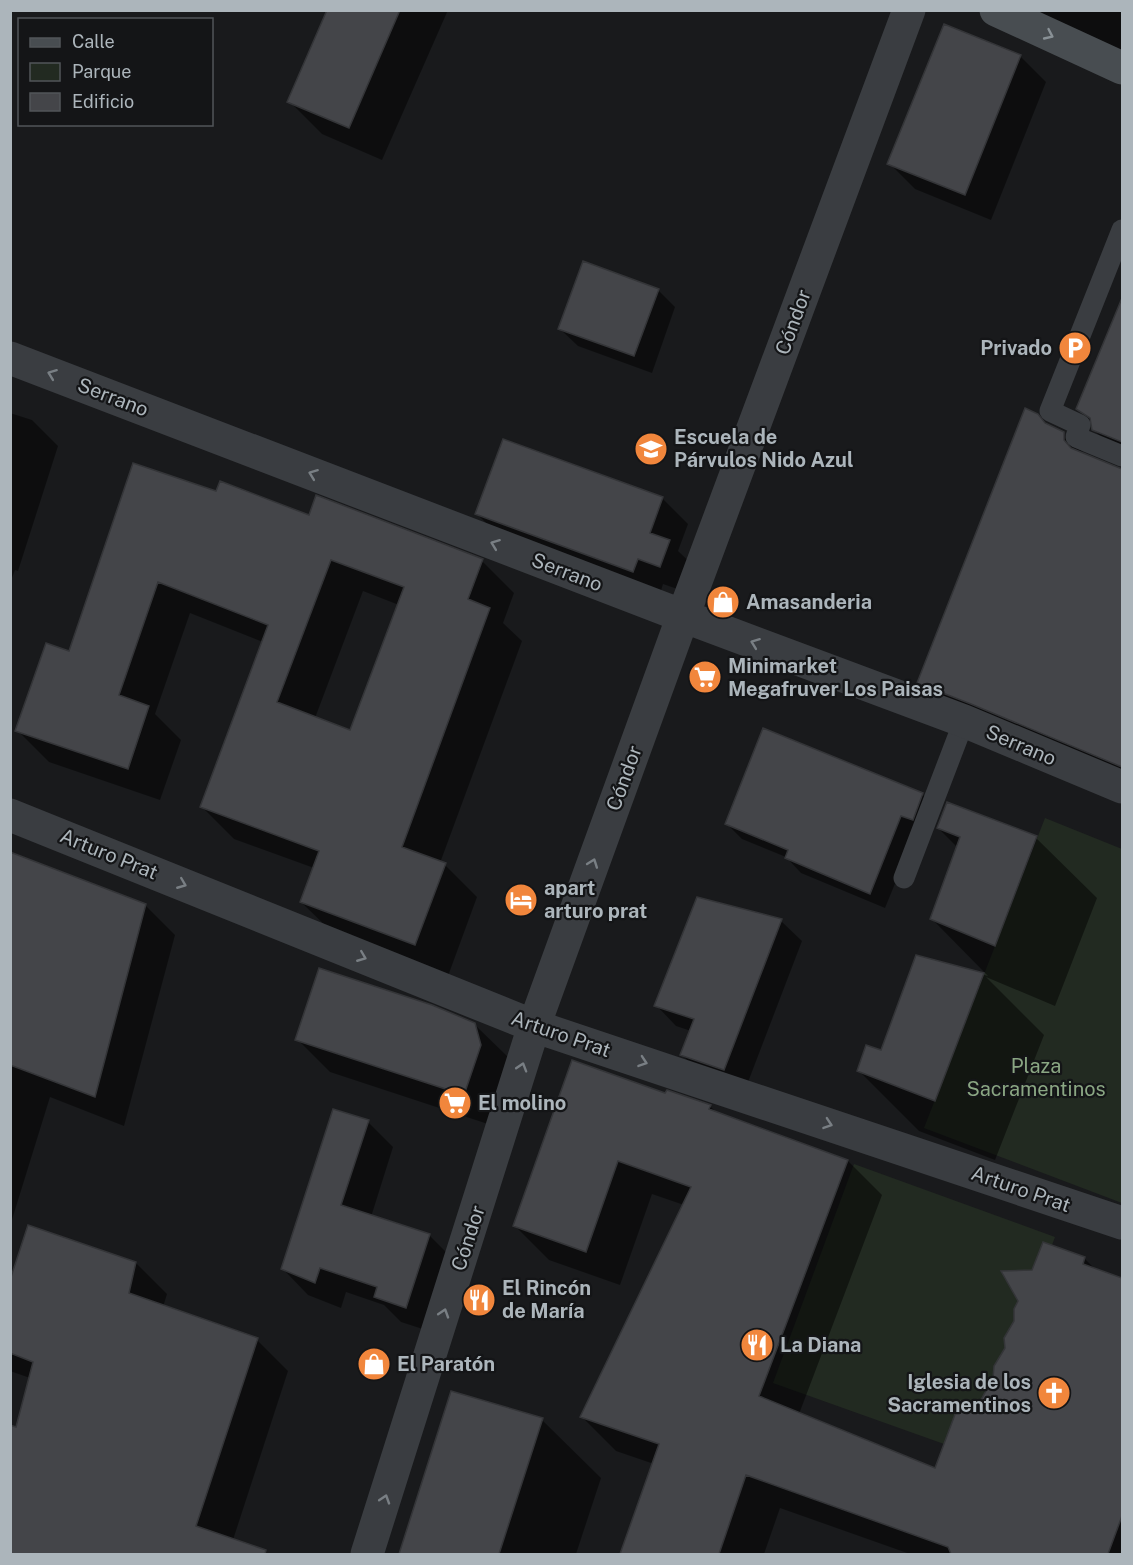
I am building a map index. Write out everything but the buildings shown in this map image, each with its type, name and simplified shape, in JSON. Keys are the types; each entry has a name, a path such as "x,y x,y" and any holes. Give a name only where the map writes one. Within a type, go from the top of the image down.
{"main road":[{"path":"996,10 1122,68"}],"street":[{"name":"Cóndor","path":"367,1554 534,1026 683,616 909,10"},
{"name":"Serrano","path":"10,358 964,722 1122,788"},
{"name":"Arturo Prat","path":"10,815 534,1026 1122,1223"}],"lane":[{"path":"1122,230 1050,411 1080,425 1076,437 1122,456"},
{"path":"904,878 964,722"}],"green space":[{"name":"Plaza Sacramentinos","path":"1045,818 1122,849 1122,1203 924,1128"},
{"path":"854,1164 1055,1237 1052,1245 1043,1242 1031,1274 1030,1298 1019,1303 1015,1308 1017,1319 1013,1329 1007,1332 1004,1338 1007,1348 994,1366 996,1376 984,1397 990,1412 960,1401 944,1444 773,1383"}],"place":[{"name":"Privado","path":"1075,348"},
{"name":"Escuela de Párvulos Nido Azul","path":"651,449"},
{"name":"Amasanderia","path":"723,602"},
{"name":"Minimarket Megafruver Los Paisas","path":"705,677"},
{"name":"apart arturo prat","path":"521,900"},
{"name":"El molino","path":"455,1103"},
{"name":"El Rincón de María","path":"479,1300"},
{"name":"La Diana","path":"757,1345"},
{"name":"El Paratón","path":"374,1364"},
{"name":"Iglesia de los Sacramentinos","path":"1054,1393"}]}
